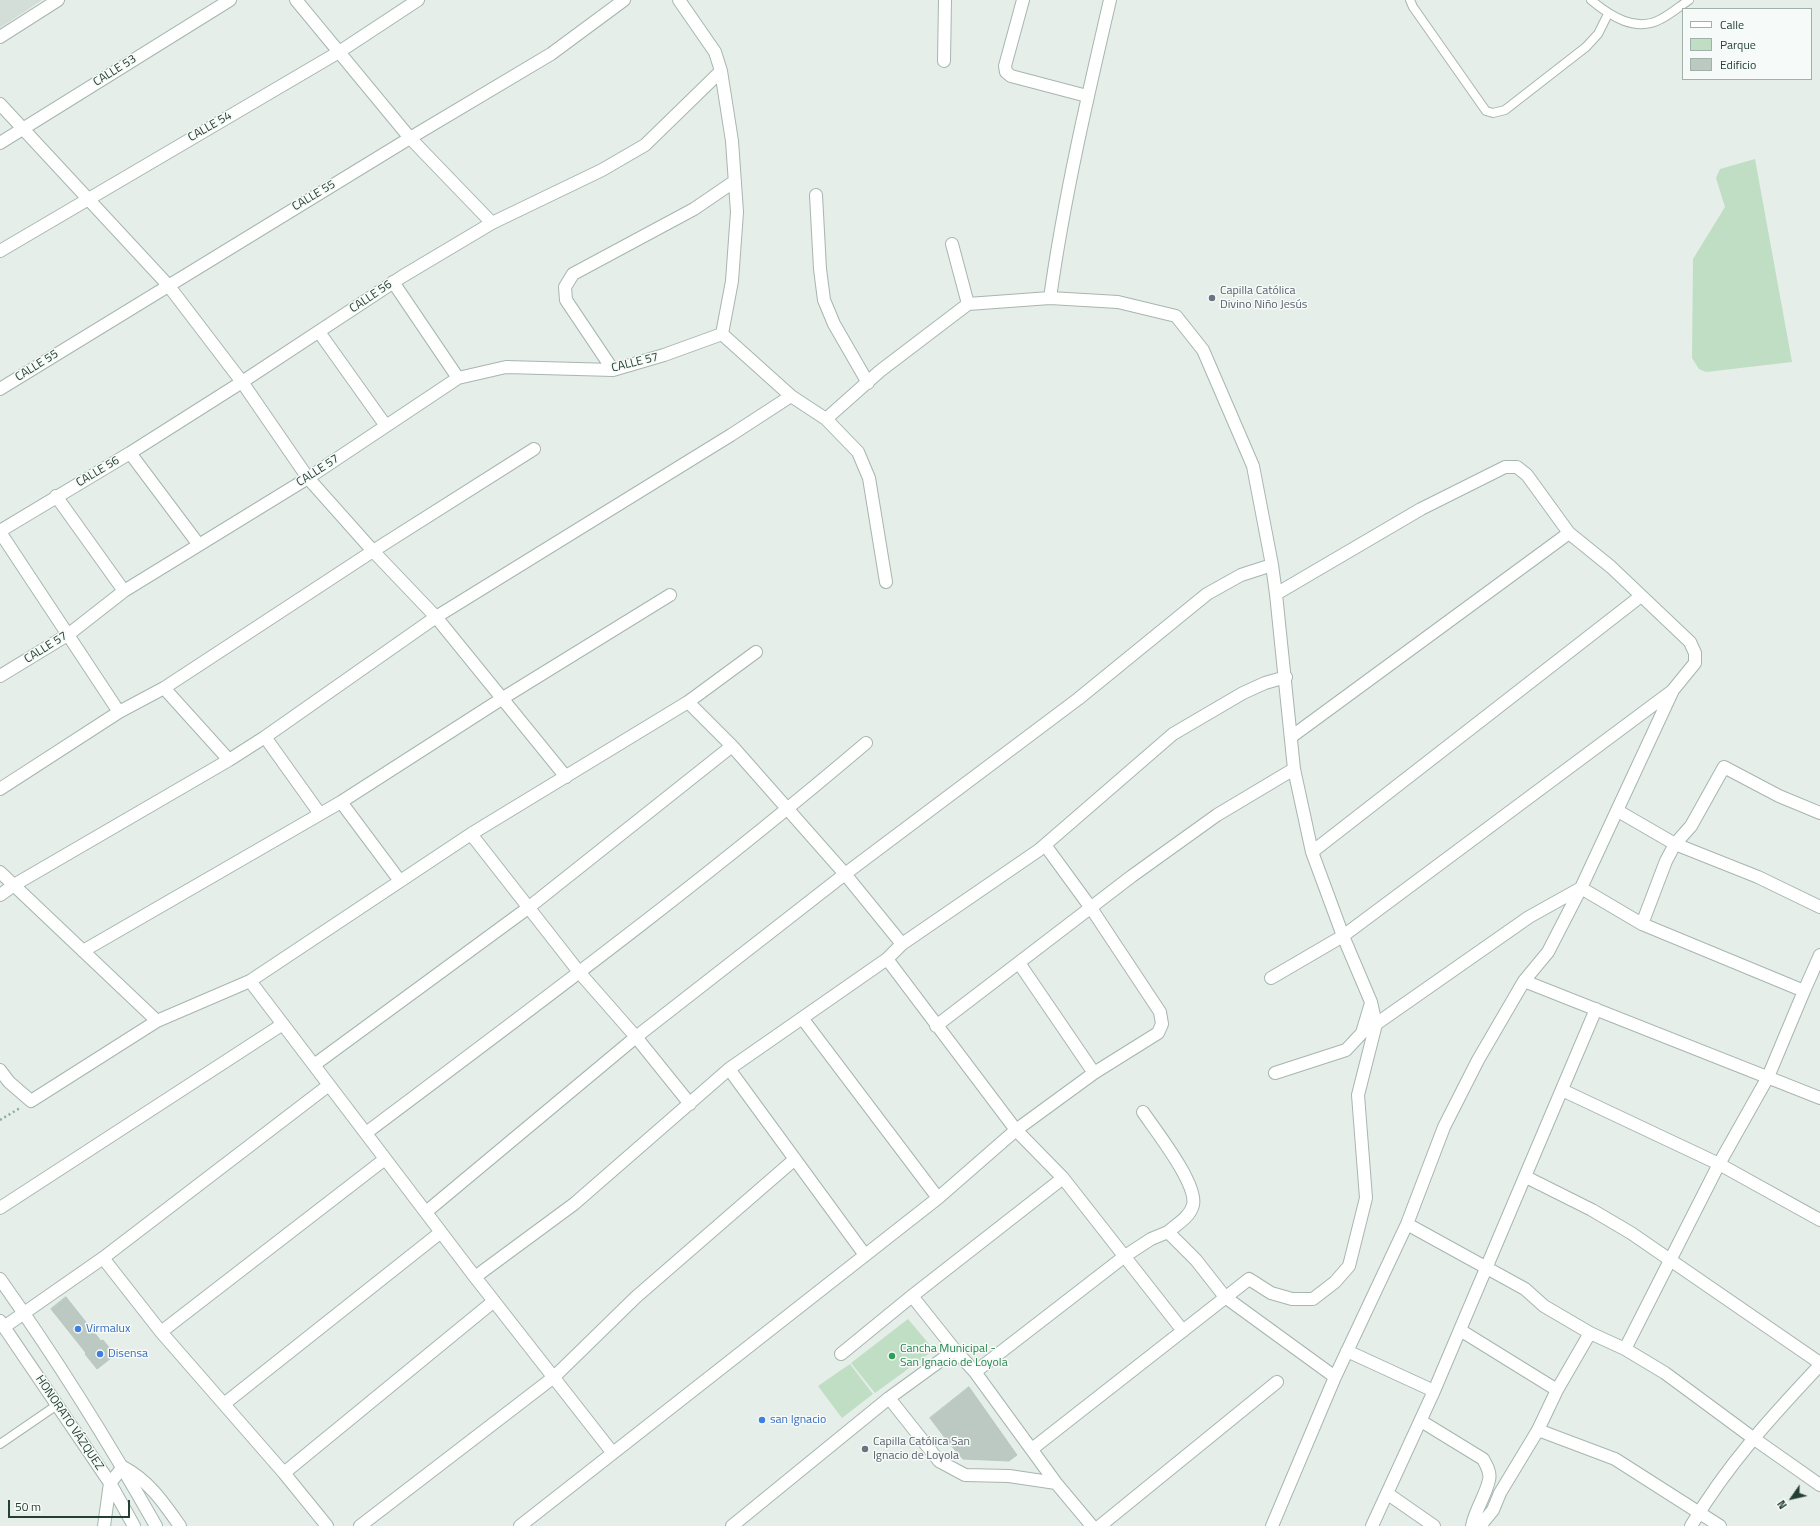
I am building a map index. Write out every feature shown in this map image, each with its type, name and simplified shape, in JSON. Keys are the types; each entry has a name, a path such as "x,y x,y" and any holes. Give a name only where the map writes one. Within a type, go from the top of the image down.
{"street":[{"path":"0,36 58,0"},
{"name":"CALLE 53","path":"0,143 230,0"},
{"path":"296,0 410,138 492,223"},
{"name":"CALLE 54","path":"0,251 339,52 418,0"},
{"name":"CALLE 55","path":"0,389 168,285 551,54 624,0"},
{"path":"679,0 716,52 721,71 732,141 737,212 732,281 722,334 791,396 826,418 858,452 869,478 886,582"},
{"path":"944,0 944,61"},
{"path":"1022,0 1005,66 1006,72 1011,76 1087,96"},
{"path":"1050,298 1058,241 1087,96 1110,0"},
{"name":"CALLE 56","path":"0,532 56,496 130,453 242,382 393,282 492,223 602,170 645,145 721,71"},
{"path":"0,104 168,285 242,382 308,478 373,551 436,617 566,777"},
{"path":"613,370 566,300 565,287 573,274 694,209 735,182"},
{"path":"816,195 820,269 824,300 834,324 868,382"},
{"path":"952,244 968,304"},
{"path":"393,282 458,378"},
{"path":"826,418 880,371 968,304 1050,298 1118,302 1176,316 1203,350 1253,466 1272,564 1286,677 1294,769 1312,852 1343,936 1371,1002 1376,1024 1358,1095 1366,1198 1348,1266 1335,1282 1313,1299 1292,1299 1271,1293 1249,1279 1032,1449"},
{"path":"319,332 386,426"},
{"name":"CALLE 57","path":"0,676 69,634 124,591 308,478 458,378 506,367 613,370 664,355 722,334"},
{"path":"0,895 14,885 229,760 265,737 436,617 659,478 731,436 791,396"},
{"path":"0,789 119,712 164,688 373,551 534,449"},
{"path":"130,453 199,545"},
{"path":"1270,978 1343,936 1673,690 1695,663 1695,652 1690,642 1611,567 1569,533 1527,475 1517,467 1505,467 1421,509 1276,594"},
{"path":"56,496 124,591"},
{"path":"0,532 69,634 119,712"},
{"path":"1291,737 1569,533"},
{"path":"426,1212 636,1037 845,874 1078,699 1207,594 1241,575 1272,564"},
{"path":"82,952 341,802 503,698 670,595"},
{"path":"1312,852 1641,596"},
{"path":"0,1070 9,1082 30,1102 158,1021 250,981 471,834 688,702 756,652"},
{"path":"475,1277 574,1204 729,1069 887,959 902,944 1045,845 1173,734 1242,693 1265,683 1286,677"},
{"path":"164,688 229,760"},
{"path":"1272,1526 1335,1377 1407,1224 1444,1126 1478,1060 1524,981 1548,952 1618,812 1673,690"},
{"path":"688,702 732,746 845,874 902,944"},
{"path":"265,737 320,814"},
{"path":"366,1133 579,972 788,810 866,743"},
{"path":"314,1066 528,908 732,746"},
{"path":"1642,924 1666,861 1675,844 1691,826 1724,766 1779,796 1820,813"},
{"path":"936,1026 1132,876 1217,815 1294,769"},
{"path":"341,802 400,880"},
{"path":"1618,812 1675,844 1758,877 1820,907"},
{"path":"471,834 579,972 636,1037 690,1104"},
{"path":"520,1526 612,1452 938,1198 1016,1130 1094,1073 1158,1033 1162,1024 1160,1012 1091,908 1045,845"},
{"path":"0,872 82,952 158,1021"},
{"path":"1581,888 1642,924 1804,991"},
{"path":"1376,1024 1529,917 1581,888"},
{"path":"1625,1349 1672,1260 1719,1164 1768,1077 1820,955"},
{"path":"887,959 936,1026 1016,1130 1063,1178 1183,1331"},
{"path":"1019,963 1094,1073"},
{"path":"250,981 475,1277 612,1452"},
{"path":"1524,981 1820,1098"},
{"path":"1275,1073 1346,1050 1362,1033 1371,1002"},
{"path":"1372,1526 1434,1391 1596,1009"},
{"path":"802,1018 938,1198"},
{"path":"0,1208 282,1024"},
{"path":"729,1069 865,1255"},
{"path":"2,1324 24,1314 103,1258 330,1085"},
{"path":"1562,1090 1719,1164 1820,1220"},
{"path":"975,1372 1125,1256 1151,1239 1168,1232 1186,1217 1193,1205 1193,1194 1187,1177 1143,1112"},
{"path":"161,1332 385,1159"},
{"path":"360,1526 554,1378 636,1297 794,1159"},
{"path":"1526,1177 1592,1210 1672,1260 1820,1364 1753,1438 1699,1512 1691,1526"},
{"path":"841,1354 912,1296 1063,1178"},
{"path":"1407,1224 1525,1289 1544,1306 1590,1333 1625,1349 1671,1376 1753,1438 1820,1485"},
{"path":"224,1404 441,1232"},
{"path":"1168,1232 1196,1260 1225,1297 1335,1377"},
{"path":"103,1258 161,1332 284,1473 326,1526"},
{"name":"HONORATO VÁZQUEZ","path":"0,1278 123,1467 156,1526"},
{"path":"912,1296 955,1350 975,1372 1056,1483 1092,1526"},
{"path":"284,1473 494,1301"},
{"name":"HONORATO VÁZQUEZ","path":"2,1324 110,1483 134,1526"},
{"path":"1460,1330 1557,1390"},
{"path":"1480,1526 1493,1510 1500,1493 1538,1430 1557,1390 1590,1333"},
{"path":"732,1526 889,1398 955,1350"},
{"path":"1347,1351 1434,1391"},
{"path":"1100,1526 1277,1382"},
{"path":"889,1398 939,1461 965,1475 1009,1476 1056,1483"},
{"path":"1421,1421 1483,1459 1488,1468 1489,1480 1475,1512 1472,1526"},
{"path":"1538,1430 1615,1459 1720,1526"},
{"path":"104,1526 110,1483 123,1467"},
{"name":"HONORATO VÁZQUEZ","path":"123,1467 137,1475 157,1494 180,1526"},
{"path":"1388,1494 1434,1526"}],"lane":[{"path":"1410,0 1413,7 1486,111 1493,113 1505,110 1586,47 1598,34 1608,14"},
{"path":"1591,0 1608,14 1628,22 1645,23 1660,20 1689,0"},
{"path":"0,1444 57,1405"}],"path":[{"path":"0,1120 30,1102"}],"shaded area":[{"path":"0,0 42,0 0,28"}],"green space":[{"path":"1755,159 1792,362 1706,372 1699,369 1692,358 1693,259 1725,207 1716,178 1720,169"},
{"name":"Cancha Municipal - San Ignacio de Loyola","path":"908,1319 934,1350 875,1393 851,1363"},
{"path":"850,1364 873,1394 842,1418 818,1386"}],"building":[{"path":"66,1297 101,1341 103,1340 115,1355 97,1369 51,1309"},
{"path":"969,1387 1017,1455 1009,1461 963,1459 930,1418"}],"place":[{"name":"Capilla Católica Divino Niño Jesús","path":"1212,298"},
{"name":"Virmalux","path":"78,1329"},
{"name":"Disensa","path":"100,1354"},
{"name":"Cancha Municipal - San Ignacio de Loyola","path":"892,1356"},
{"name":"san Ignacio","path":"762,1420"},
{"name":"Capilla Católica San Ignacio de Loyola","path":"865,1449"}]}
